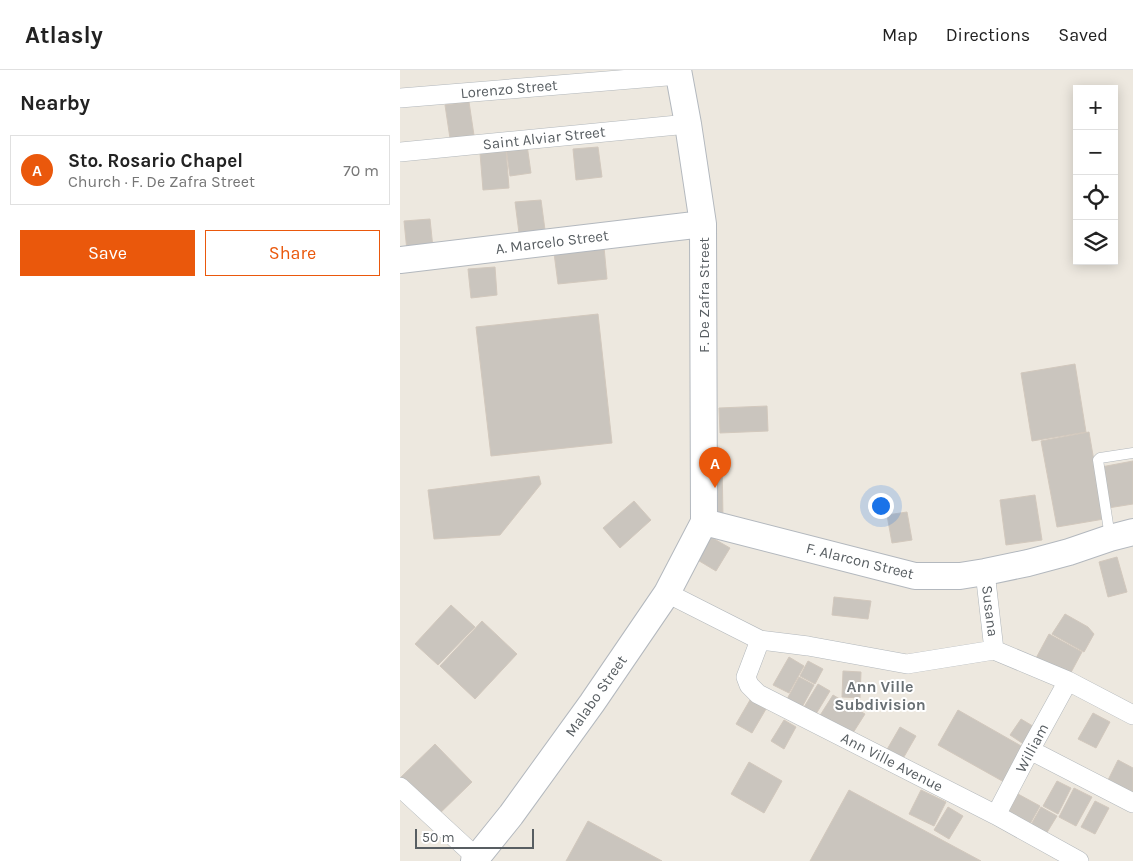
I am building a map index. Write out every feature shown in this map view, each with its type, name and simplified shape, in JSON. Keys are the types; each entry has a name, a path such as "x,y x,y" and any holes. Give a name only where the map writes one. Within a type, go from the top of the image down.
{"street":[{"name":"Lorenzo Street","path":"400,98 678,72"},
{"name":"F. De Zafra Street","path":"678,72 703,224 704,522"},
{"name":"Saint Alviar Street","path":"400,152 688,124"},
{"name":"A. Marcelo Street","path":"400,260 703,224"},
{"name":"F. Alarcon Street","path":"704,522 915,576 960,576 985,572 1028,563 1121,535"},
{"name":"Malabo Street","path":"475,860 511,815 592,703 667,593 704,522"},
{"name":"Susana","path":"985,572 994,650"},
{"path":"667,593 760,640 808,646 907,664 994,650 1068,681 1133,715"},
{"name":"Ann Ville Avenue","path":"760,640 746,677 749,685 758,694 996,815 1079,861"},
{"name":"William","path":"996,815 1068,681"},
{"path":"1030,750 1133,803"},
{"path":"400,787 475,860"}],"lane":[{"path":"1121,535 1098,460 1100,458 1133,453"}],"building":[{"path":"469,102 475,142 451,145 445,105"},
{"path":"527,145 531,173 510,176 506,148"},
{"path":"598,147 602,177 576,180 573,149"},
{"path":"506,150 509,188 483,190 480,153"},
{"path":"541,200 545,230 519,233 515,202"},
{"path":"430,219 433,248 407,251 404,221"},
{"path":"604,247 607,279 558,284 554,253"},
{"path":"495,267 497,295 471,298 468,269"},
{"path":"598,314 612,443 491,456 476,327"},
{"path":"1075,364 1086,432 1032,441 1021,373"},
{"path":"767,406 768,431 720,433 719,408"},
{"path":"1089,432 1104,519 1057,527 1041,441"},
{"path":"722,458 723,518 707,518 707,459"},
{"path":"1133,461 1133,504 1108,508 1101,467"},
{"path":"539,476 541,484 500,535 434,539 428,490"},
{"path":"1035,495 1042,540 1006,545 1000,500"},
{"path":"634,501 651,520 620,548 603,528"},
{"path":"907,512 912,540 892,543 887,515"},
{"path":"709,536 730,548 716,571 696,559"},
{"path":"1117,557 1127,592 1108,597 1099,562"},
{"path":"834,597 871,601 868,619 832,615"},
{"path":"451,605 475,627 438,665 415,644"},
{"path":"1065,614 1088,627 1094,634 1084,652 1052,634"},
{"path":"482,621 517,654 475,699 440,666"},
{"path":"1049,634 1082,652 1068,678 1035,660"},
{"path":"789,657 804,666 789,693 773,685"},
{"path":"808,661 823,669 815,684 800,676"},
{"path":"843,671 861,672 860,698 842,697"},
{"path":"799,677 814,685 801,709 786,701"},
{"path":"818,684 830,691 816,714 804,707"},
{"path":"833,695 865,714 851,736 819,717"},
{"path":"750,700 766,709 752,733 736,724"},
{"path":"958,710 1023,747 1004,782 938,745"},
{"path":"1093,713 1110,722 1096,748 1078,739"},
{"path":"1021,719 1036,728 1025,745 1010,735"},
{"path":"784,720 796,727 784,749 771,741"},
{"path":"900,727 916,736 901,762 885,753"},
{"path":"435,744 472,782 435,818 400,778"},
{"path":"1118,760 1133,768 1133,800 1105,786"},
{"path":"749,762 782,781 764,813 731,794"},
{"path":"1057,781 1071,788 1058,814 1043,806"},
{"path":"1074,788 1092,797 1076,826 1059,817"},
{"path":"849,790 981,861 810,861"},
{"path":"921,790 946,802 934,826 909,814"},
{"path":"1018,794 1040,806 1026,831 1005,819"},
{"path":"1095,801 1109,808 1095,834 1081,827"},
{"path":"948,807 963,816 949,839 934,830"},
{"path":"1041,807 1057,816 1043,839 1028,830"},
{"path":"588,821 662,861 566,861"}],"place":[{"name":"Sto. Rosario Chapel","path":"715,488"}],"district":[{"name":"Ann Ville Subdivision","path":"880,695"}]}
